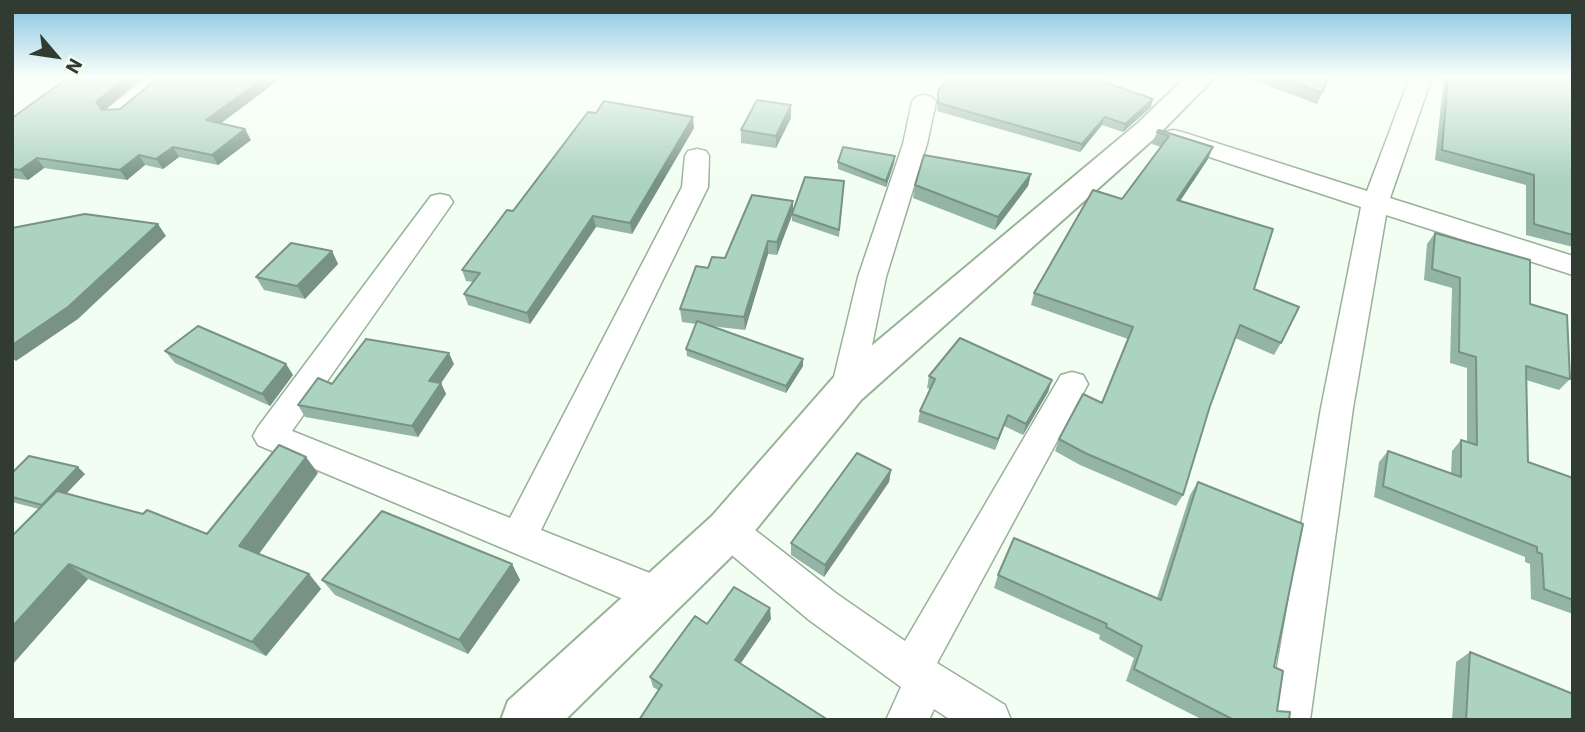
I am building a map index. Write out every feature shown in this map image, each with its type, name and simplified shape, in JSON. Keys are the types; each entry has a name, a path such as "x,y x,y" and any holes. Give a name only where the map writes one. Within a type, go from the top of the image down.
{"street":[{"path":"847,389 872,277 915,144 922,111"},
{"path":"527,720 728,530 847,389 1166,111"},
{"path":"1289,720 1337,408 1375,202 1408,111"},
{"path":"1148,128 1573,266"},
{"path":"520,537 695,187 697,156"},
{"path":"440,202 270,436 661,596"},
{"path":"907,720 918,675 1072,384"},
{"path":"728,530 822,607 918,675 990,720"}],"building":[{"path":"22,111 218,111 206,120 245,129 212,155 173,147 156,159 139,155 120,170 37,158 20,170 12,169 12,118"},
{"path":"661,111 693,117 630,223 593,216 527,313 464,294 480,273 462,270 507,210 513,211 588,112"},
{"path":"751,111 788,111 776,136 741,130"},
{"path":"967,111 1139,111 1125,124 1105,117 1082,144"},
{"path":"1445,111 1573,111 1573,235 1534,224 1534,175 1442,150"},
{"path":"1159,130 1213,147 1177,200 1273,229 1254,289 1299,307 1281,343 1240,325 1210,406 1183,495 1059,439 1083,394 1102,403 1133,327 1034,293 1093,190 1122,199 1169,136 1157,132"},
{"path":"843,147 895,156 886,181 838,162"},
{"path":"924,155 1031,174 998,217 915,185"},
{"path":"805,177 844,181 839,230 792,214"},
{"path":"752,195 793,201 777,242 768,241 744,317 680,309 696,266 708,268 712,257 725,258"},
{"path":"85,214 158,224 68,307 12,345 12,228"},
{"path":"1435,233 1530,260 1530,304 1567,315 1570,379 1526,366 1528,462 1573,478 1573,600 1544,589 1542,554 1537,552 1537,547 1383,486 1388,451 1461,477 1461,440 1477,445 1476,357 1459,352 1460,278 1432,269"},
{"path":"291,243 332,251 297,286 256,277"},
{"path":"697,321 803,359 786,386 686,349"},
{"path":"198,326 286,364 262,394 165,351"},
{"path":"960,338 1052,380 1026,424 1008,415 998,439 920,411 935,379 929,376"},
{"path":"366,339 449,353 429,381 441,383 412,426 298,405 318,378 332,384"},
{"path":"279,445 306,457 239,546 309,574 252,642 69,564 12,627 12,536 57,491 143,514 147,510 207,534"},
{"path":"857,453 891,470 825,565 791,543"},
{"path":"29,456 78,467 42,505 12,497 12,473"},
{"path":"1198,482 1303,524 1274,667 1283,671 1277,711 1290,712 1289,720 1234,720 1134,669 1142,646 1106,627 1107,624 998,575 1014,538 1161,600"},
{"path":"382,511 512,564 459,640 322,580"},
{"path":"734,587 770,608 735,660 828,720 639,720 662,685 650,677 695,616 707,624"},
{"path":"1470,652 1573,694 1573,720 1466,720"}]}
